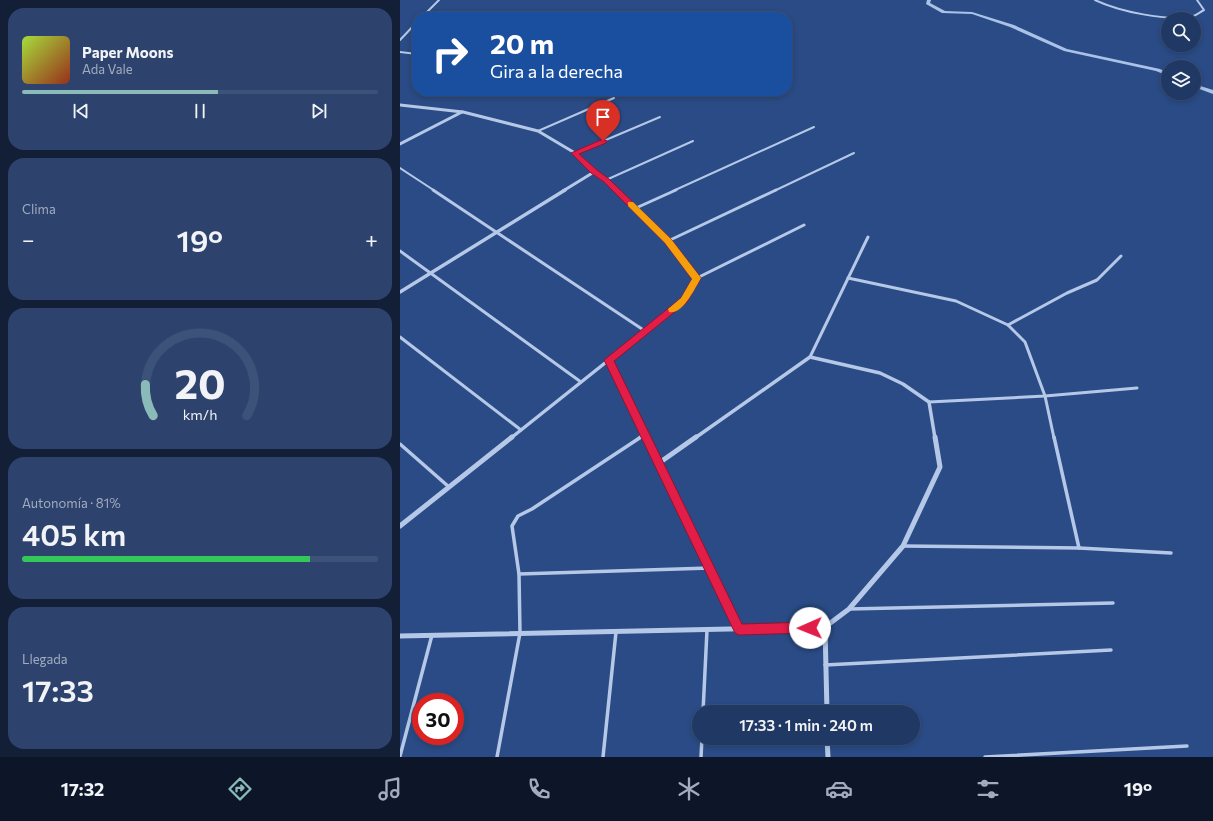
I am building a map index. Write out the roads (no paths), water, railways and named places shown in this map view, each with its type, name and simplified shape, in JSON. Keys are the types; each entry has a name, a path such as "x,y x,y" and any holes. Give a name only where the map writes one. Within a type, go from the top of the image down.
{"street":[{"path":"400,105 463,112 538,131 575,153 594,172 606,180 668,241 697,278 684,300 400,526"},
{"path":"400,144 463,112"},
{"path":"400,292 594,172"},
{"path":"400,636 825,627 849,609 903,546 940,467 929,402 903,384 880,373 810,357 659,463"},
{"path":"609,360 739,629"},
{"path":"825,627 827,705"},
{"path":"827,745 828,757"}],"lane":[{"path":"427,12 439,0"},
{"path":"1095,0 1118,10 1176,17 1194,16 1204,10 1197,0"},
{"path":"400,40 412,27"},
{"path":"400,52 412,53"},
{"path":"538,131 614,98"},
{"path":"575,153 660,117"},
{"path":"636,208 814,127"},
{"path":"606,180 693,141"},
{"path":"668,241 854,153"},
{"path":"400,168 645,332"},
{"path":"697,278 804,225"},
{"path":"810,357 868,237"},
{"path":"400,251 581,382"},
{"path":"1008,325 1067,293 1097,280 1121,256"},
{"path":"848,278 956,301 1008,325 1025,342 1046,396 1079,548"},
{"path":"400,337 521,430"},
{"path":"929,402 1046,396 1137,388"},
{"path":"497,757 520,633 518,574 512,526 518,516 532,509 645,434"},
{"path":"400,444 449,487"},
{"path":"903,546 1079,548 1171,553"},
{"path":"518,574 710,568"},
{"path":"849,609 1113,603"},
{"path":"703,705 707,630"},
{"path":"603,757 616,632"},
{"path":"400,756 432,635"},
{"path":"826,665 1110,650"},
{"path":"701,757 702,745"},
{"path":"985,757 1187,746"}],"waterway":[{"path":"929,0 928,3 944,12 972,13 1012,26 1066,50 1161,72"},
{"path":"1201,88 1213,92"}]}
